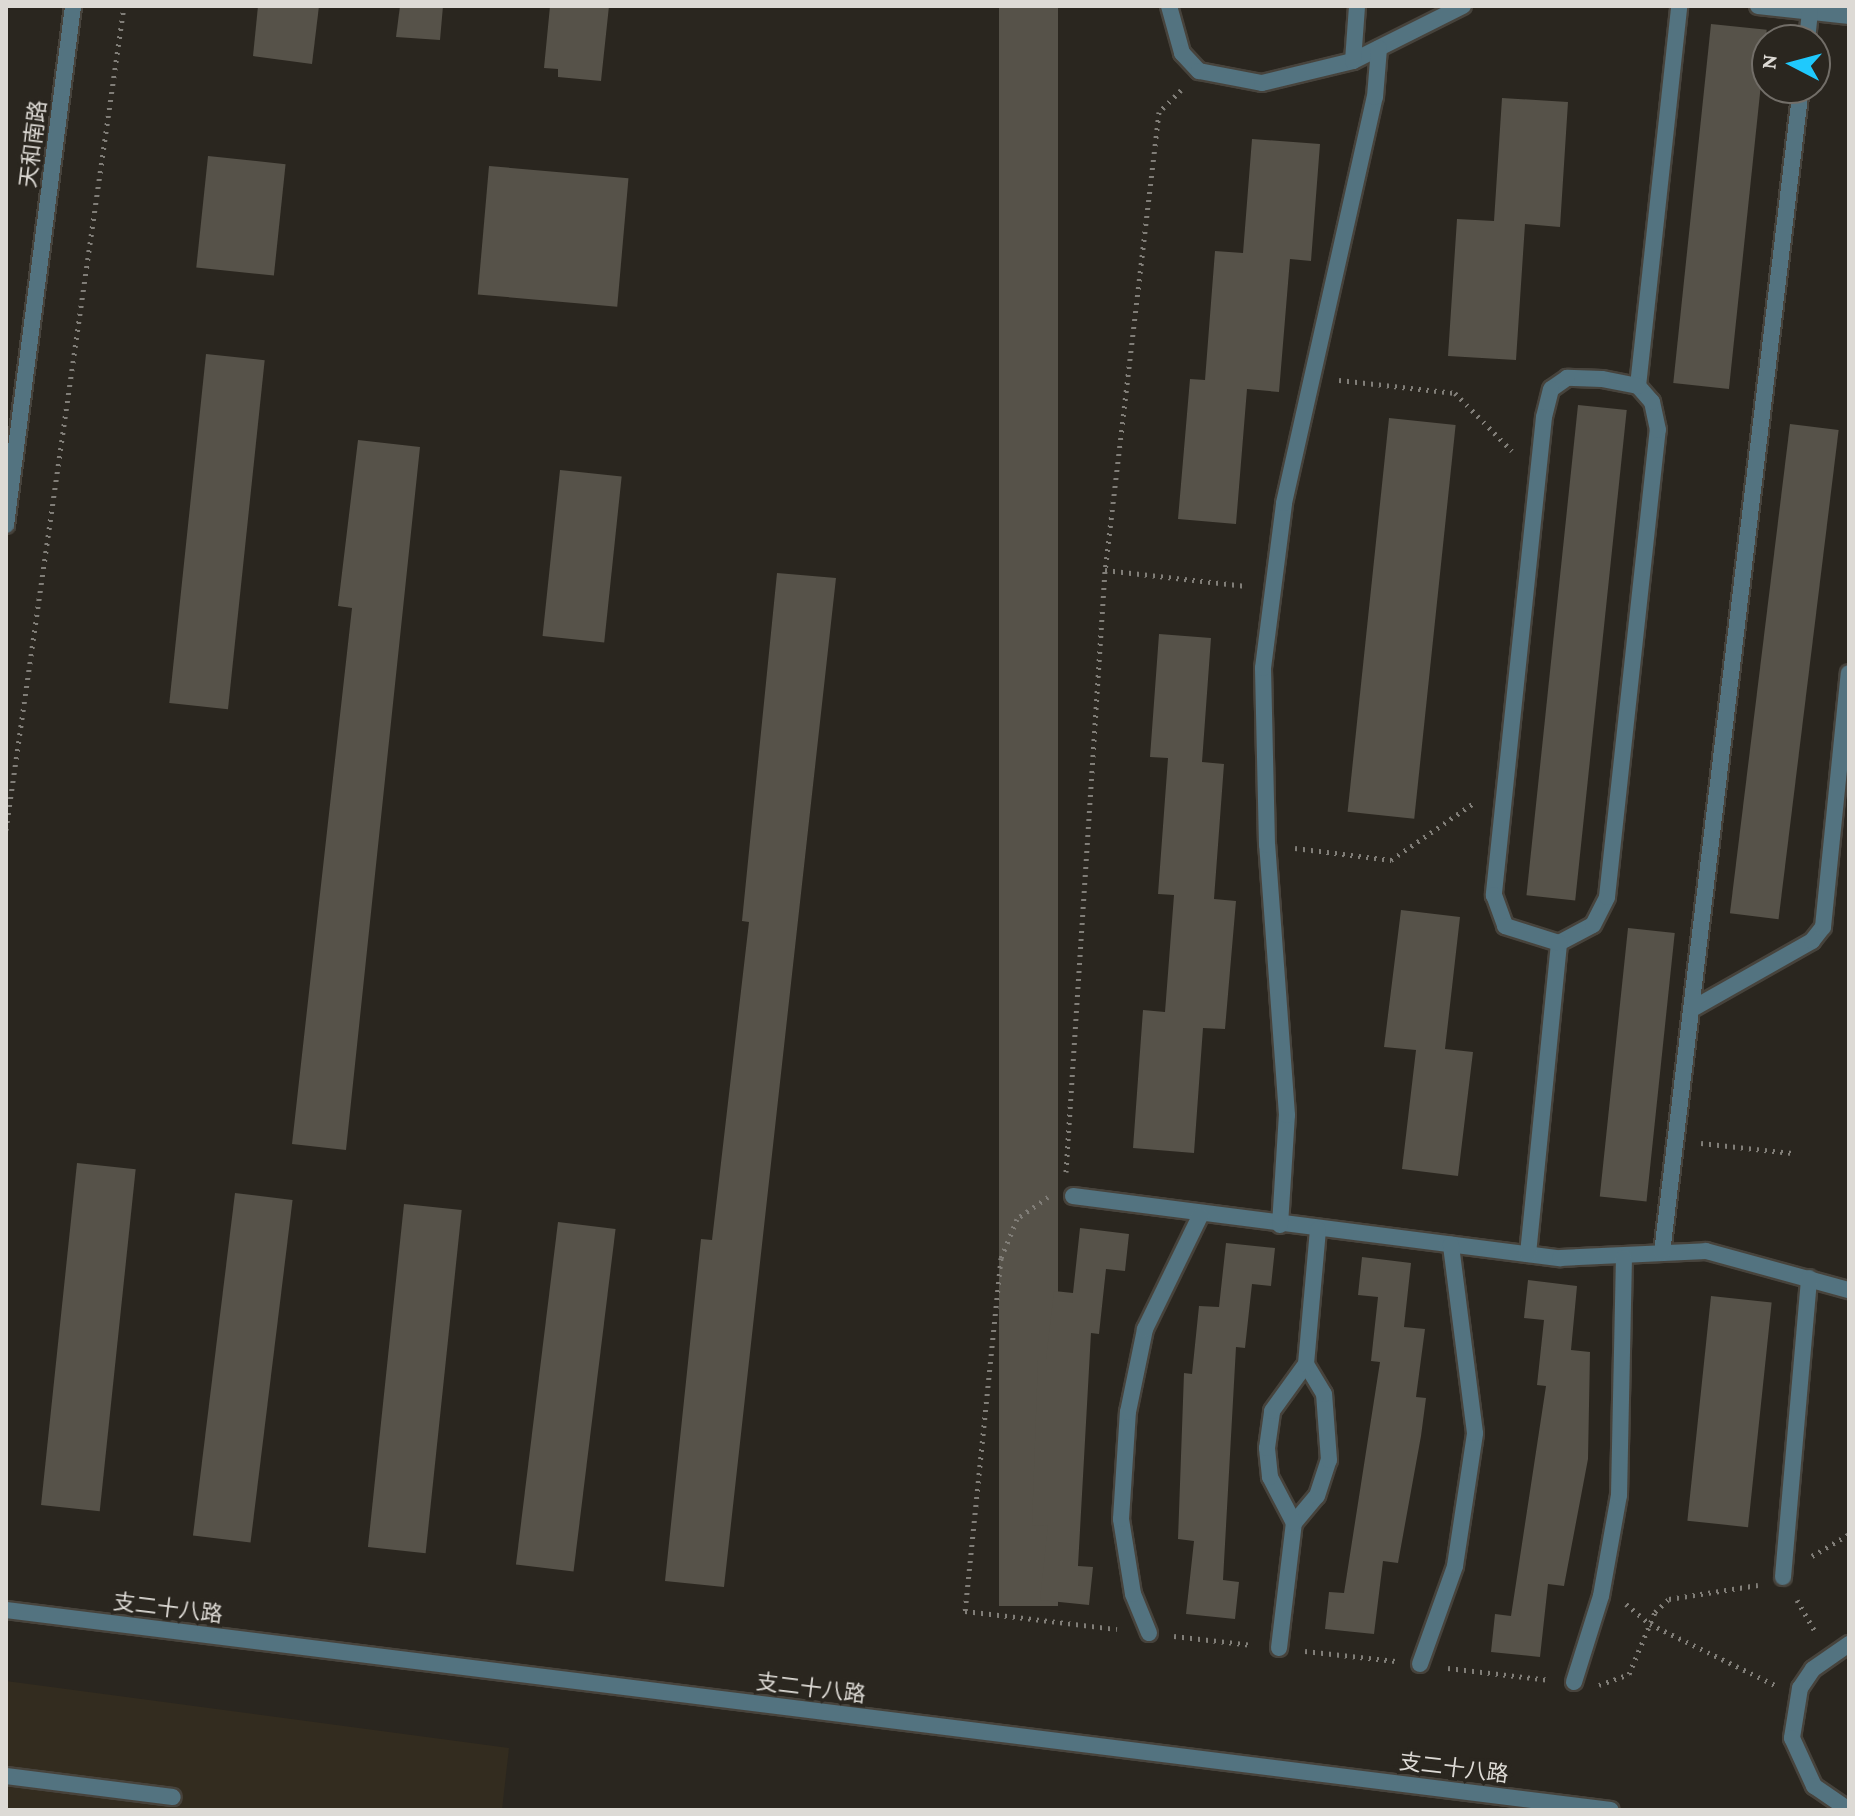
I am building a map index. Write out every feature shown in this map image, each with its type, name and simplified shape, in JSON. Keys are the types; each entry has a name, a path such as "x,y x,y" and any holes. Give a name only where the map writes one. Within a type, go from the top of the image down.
{"street":[{"name":"天和南路","path":"6,525 73,6"},
{"path":"1169,6 1182,53 1199,71 1262,83 1353,61 1463,6"},
{"path":"1353,61 1357,6"},
{"path":"1638,386 1679,6"},
{"path":"1758,6 1849,16"},
{"path":"1809,24 1810,12"},
{"path":"1280,1225 1287,1115 1267,845 1263,668 1271,588 1309,376 1375,97 1379,48"},
{"path":"1662,1253 1799,104"},
{"path":"1567,378 1638,386 1652,402 1658,430 1607,897 1593,925 1559,943 1517,935 1496,915 1504,782 1537,477 1551,389 1567,378"},
{"path":"1692,1009 1812,941 1823,927 1849,673"},
{"path":"1528,1254 1559,943"},
{"path":"1068,1196 1200,1216 1528,1254 1624,1258 1706,1251 1849,1290"},
{"path":"1149,1633 1123,1532 1128,1412 1145,1329 1200,1216"},
{"path":"1294,1523 1270,1477 1267,1448 1272,1411 1306,1364 1318,1230"},
{"path":"1420,1664 1455,1566 1475,1433 1451,1245"},
{"path":"1574,1682 1605,1576 1624,1433 1624,1258"},
{"path":"1783,1577 1809,1278"},
{"path":"1279,1648 1294,1523 1317,1496 1329,1460 1324,1394 1306,1364"},
{"name":"支二十八路","path":"6,1610 1611,1810"},
{"path":"1849,1644 1829,1654 1797,1696 1792,1738 1799,1764 1814,1786 1849,1810"},
{"path":"6,1776 173,1797"}],"path":[{"path":"6,830 124,6"},
{"path":"965,1611 1001,1258 1029,1205 1068,1196 1105,570 1159,112 1199,71"},
{"path":"1309,376 1455,393 1537,477"},
{"path":"1105,570 1271,588"},
{"path":"1267,845 1391,860 1504,782"},
{"path":"1676,1140 1792,1153"},
{"path":"1605,1576 1650,1624 1797,1696"},
{"path":"1783,1577 1829,1654"}],"shaded area":[{"path":"6,1681 509,1748 502,1810 6,1810"}],"building":[{"path":"258,6 319,6 312,64 253,56"},
{"path":"400,6 443,6 440,40 396,37"},
{"path":"550,6 609,6 601,81 558,77 558,69 544,68"},
{"path":"999,6 1058,6 1058,1606 999,1606"},
{"path":"1711,24 1751,28 1751,104 1759,104 1729,389 1673,383"},
{"path":"1502,98 1568,102 1560,227 1525,224 1516,360 1448,356 1457,219 1494,221"},
{"path":"1252,139 1320,144 1311,261 1290,259 1279,392 1247,389 1236,524 1178,519 1190,379 1205,380 1215,251 1243,253"},
{"path":"208,156 286,164 274,276 196,267"},
{"path":"489,166 628,178 617,307 478,295"},
{"path":"206,354 265,360 228,709 169,703"},
{"path":"1578,405 1627,410 1575,900 1526,895"},
{"path":"1389,418 1456,425 1414,819 1348,812"},
{"path":"1790,424 1839,430 1779,919 1730,913"},
{"path":"358,440 420,447 346,1150 292,1144 352,608 338,606"},
{"path":"560,470 622,476 604,643 543,636"},
{"path":"777,573 836,578 724,1587 665,1581 701,1239 712,1240 749,922 742,921"},
{"path":"1159,634 1211,638 1202,762 1224,764 1214,899 1236,901 1225,1029 1203,1028 1194,1153 1133,1148 1143,1010 1165,1012 1174,895 1158,894 1168,758 1150,757"},
{"path":"1401,910 1460,917 1445,1049 1473,1052 1458,1176 1402,1169 1416,1050 1384,1047"},
{"path":"1628,928 1675,933 1647,1201 1600,1197"},
{"path":"77,1163 136,1169 100,1511 41,1505"},
{"path":"235,1193 293,1200 251,1542 193,1535"},
{"path":"404,1204 462,1210 426,1553 368,1547"},
{"path":"558,1222 616,1229 574,1571 516,1564"},
{"path":"1080,1228 1129,1234 1125,1271 1106,1269 1099,1334 1091,1333 1078,1566 1093,1567 1089,1605 1040,1600 1048,1526 1032,1525 1038,1359 1046,1359 1054,1291 1073,1293"},
{"path":"1226,1243 1275,1248 1271,1286 1252,1284 1245,1348 1236,1347 1223,1580 1239,1582 1235,1619 1186,1614 1194,1541 1178,1539 1184,1373 1192,1374 1199,1306 1219,1307"},
{"path":"1362,1257 1411,1263 1404,1327 1425,1329 1416,1397 1426,1398 1421,1436 1398,1563 1383,1561 1374,1634 1325,1629 1329,1592 1344,1593 1380,1362 1371,1361 1378,1297 1358,1295"},
{"path":"1528,1280 1577,1286 1571,1350 1590,1352 1588,1459 1564,1586 1548,1584 1540,1657 1491,1652 1495,1614 1511,1616 1546,1386 1537,1385 1544,1320 1524,1318"},
{"path":"1711,1296 1772,1302 1748,1527 1687,1521"}]}
